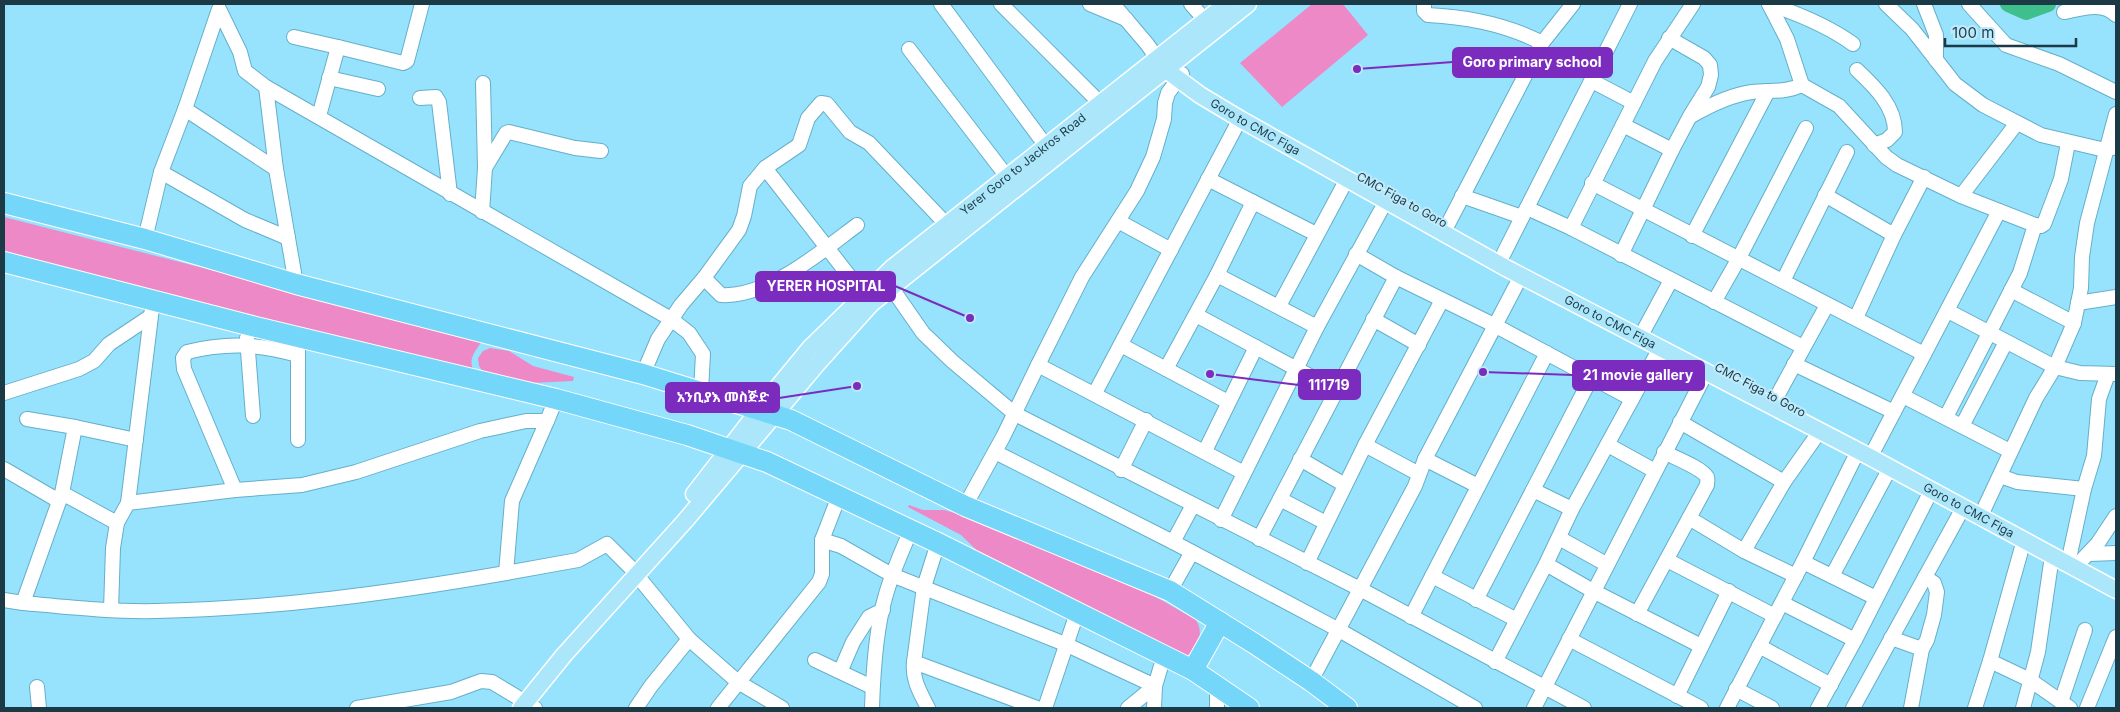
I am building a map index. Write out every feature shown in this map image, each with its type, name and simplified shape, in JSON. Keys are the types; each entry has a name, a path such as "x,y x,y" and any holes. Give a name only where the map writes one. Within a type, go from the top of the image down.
{"highway":[{"path":"4,203 145,239 296,284 643,374 792,420 965,506 1170,591 1311,681 1348,708"},
{"path":"4,262 152,308 248,325 298,346 556,399 687,435 767,462 938,543 1192,670 1248,708"},
{"path":"1192,670 1220,622"}],"main road":[{"path":"1166,65 1205,20 1226,4"},
{"path":"521,705 634,571 673,520 735,452 766,412 857,317 891,287 1166,65 1248,4"},
{"name":"Yerer Goro to Jackros Road","path":"766,412 816,341 892,268 948,226 1101,104 1166,65"},
{"name":"Goro to CMC Figa","path":"1166,65 1240,119 1347,180 1386,201 1407,207 1521,276 1706,373 1729,378 1820,432 1866,451 1890,468 2052,556 2080,559 2116,590"},
{"name":"CMC Figa to Goro","path":"1166,65 1202,88 1407,207 1503,255 1644,330 1729,378 1776,398 1866,451 1984,508 2116,579"}],"street":[{"path":"294,37 404,63 409,57 422,4"},
{"path":"941,4 1046,146"},
{"path":"1001,4 1101,104"},
{"path":"1090,4 1126,19"},
{"path":"965,506 995,452 1082,278 1137,191 1153,157 1164,119 1165,102 1168,93 1166,65 1114,4"},
{"path":"1191,4 1205,20"},
{"path":"1424,4 1424,11 1428,15 1477,19 1512,29 1542,43"},
{"path":"1447,226 1542,43 1572,4"},
{"path":"1503,255 1630,4"},
{"path":"1571,228 1592,183 1669,38 1693,4"},
{"path":"1769,4 1794,13 1839,34 1853,44"},
{"path":"1769,4 1787,39 1802,85 1839,106 1886,157 1961,196 1998,212 2041,226 2044,224 2061,179 2068,143"},
{"path":"1886,4 1912,29 1955,84 1970,96 2041,135 2068,143 2111,149"},
{"path":"1924,4 1936,35 1936,60"},
{"path":"1969,4 2006,45 2059,64 2116,92"},
{"path":"2064,12 2096,6 2106,8 2116,15"},
{"path":"220,7 240,52 245,71 266,87 671,319 689,333 703,354 701,392"},
{"path":"145,239 160,172 185,109 220,7"},
{"path":"1621,255 1672,150 1708,87 1711,75 1710,65 1704,58 1669,38"},
{"path":"319,116 338,47"},
{"path":"909,49 1008,178"},
{"path":"1857,70 1878,90 1895,122 1895,132 1888,140 1874,145"},
{"path":"329,78 378,89"},
{"path":"1592,81 1634,103"},
{"path":"482,83 486,168 482,212"},
{"path":"1690,116 1716,102 1750,93 1785,91 1802,85"},
{"path":"266,87 276,169 296,284"},
{"path":"1692,236 1768,91"},
{"path":"420,98 436,97 439,102 450,194"},
{"path":"643,374 658,339 671,319 739,230 750,186 765,168 799,145 808,118 821,103 827,104 850,132 869,143 948,226"},
{"path":"185,109 276,169"},
{"path":"1984,508 2036,398 2055,367 2074,323 2087,223 2111,149 2116,114"},
{"path":"1095,393 1240,119"},
{"path":"1961,196 2017,123"},
{"path":"1623,125 1672,150"},
{"path":"1714,302 1739,258 1806,128"},
{"path":"486,168 509,132 576,148 601,151"},
{"path":"1783,281 1848,152"},
{"path":"765,168 864,295"},
{"path":"160,172 244,220 288,238"},
{"path":"1856,318 1894,235 1924,177"},
{"path":"1208,179 1316,234"},
{"path":"1279,306 1316,234 1347,180"},
{"path":"1592,183 1924,354"},
{"path":"1825,195 1894,235"},
{"path":"1462,196 1524,212 1571,228 1803,347"},
{"path":"1221,520 1317,327 1386,201"},
{"path":"1166,369 1217,275 1253,202"},
{"path":"1727,708 1803,562 1866,451 1903,396 1998,212"},
{"path":"1118,222 1170,250"},
{"path":"704,278 721,295 729,296 750,291 770,283 827,247 857,225"},
{"path":"1946,417 2020,273 2035,225"},
{"path":"1356,254 1396,277 1496,326 1632,399"},
{"path":"1217,275 1317,327"},
{"path":"1311,681 1415,486 1424,459 1521,276"},
{"path":"1259,538 1396,277"},
{"path":"1644,330 1671,280"},
{"path":"891,287 923,333 952,361 1014,414 1360,589 1584,708"},
{"path":"2011,290 2074,323"},
{"path":"2078,303 2116,297"},
{"path":"1306,563 1365,445 1442,300"},
{"path":"1776,398 1827,305"},
{"path":"4,393 80,369 94,360 109,344 152,308"},
{"path":"111,610 113,548 117,522 128,503 152,308"},
{"path":"1948,311 2055,367 2080,373 2114,372"},
{"path":"1196,315 1336,390"},
{"path":"1373,319 1419,345"},
{"path":"248,325 247,346 253,416"},
{"path":"1962,426 2006,342"},
{"path":"1121,345 1228,402"},
{"path":"235,490 184,369 183,363 187,352 215,346 298,346 298,440"},
{"path":"1204,451 1256,347"},
{"path":"1495,662 1546,564 1572,509 1660,348"},
{"path":"1411,617 1547,353"},
{"path":"1794,364 1894,412"},
{"path":"1038,365 1095,393 1244,473"},
{"path":"2080,559 2084,489 2096,440 2098,399 2114,372"},
{"path":"1534,708 1592,591 1706,373"},
{"path":"1476,600 1591,378"},
{"path":"1903,396 2010,451"},
{"path":"506,573 512,501 556,399"},
{"path":"28,419 136,440"},
{"path":"1122,470 1146,420"},
{"path":"128,503 235,490 302,485 356,472 480,431 526,421 547,421"},
{"path":"1680,422 1784,482"},
{"path":"24,603 60,497 75,428"},
{"path":"1744,550 1784,482 1820,432"},
{"path":"1365,445 1419,474"},
{"path":"1608,445 1655,471"},
{"path":"995,452 1173,542 1339,630 1475,708"},
{"path":"1637,614 1707,484 1706,476 1664,452"},
{"path":"1300,459 1345,485"},
{"path":"1424,459 1478,486"},
{"path":"1832,576 1890,468"},
{"path":"4,469 60,497 117,522"},
{"path":"2000,476 2016,482 2084,489"},
{"path":"1533,490 1572,509"},
{"path":"1818,708 1931,491"},
{"path":"718,708 819,582 822,574 822,540 839,496"},
{"path":"1280,499 1326,523"},
{"path":"1173,542 1193,505"},
{"path":"1853,708 1963,508"},
{"path":"2080,559 2116,516"},
{"path":"1689,518 1744,550 1796,576"},
{"path":"872,708 872,687 882,610 892,575 911,530"},
{"path":"1559,538 1606,564"},
{"path":"822,540 840,546 892,575 1065,644 1155,686"},
{"path":"1975,708 2024,540"},
{"path":"928,708 913,674 924,587 938,543"},
{"path":"4,600 111,610 194,610 271,605 506,573 578,560 607,544 634,571 689,639 738,682 782,708"},
{"path":"1170,591 1192,552"},
{"path":"2080,559 2116,553"},
{"path":"2023,708 2038,652 2052,556"},
{"path":"1667,560 1775,616"},
{"path":"1803,562 1876,598"},
{"path":"1546,564 1592,591 1701,646"},
{"path":"1432,576 1517,620"},
{"path":"1911,708 1922,649 1927,640 1934,615 1937,592 1934,583 1925,577"},
{"path":"1676,696 1729,591"},
{"path":"1782,603 1855,640"},
{"path":"841,670 853,642 869,616 882,610"},
{"path":"1045,708 1077,613"},
{"path":"1990,661 2030,680 2065,705 2084,630"},
{"path":"2087,708 2116,637"},
{"path":"1891,638 1922,649"},
{"path":"636,708 651,686 689,639"},
{"path":"1569,639 1701,708"},
{"path":"1759,646 1830,685"},
{"path":"1154,708 1155,686 1164,656"},
{"path":"815,660 841,670 872,687"},
{"path":"914,662 1036,708"},
{"path":"357,708 451,692 481,681 492,682 521,705"},
{"path":"1128,708 1155,686"},
{"path":"1216,708 1217,686"},
{"path":"37,687 39,708"},
{"path":"1736,689 1772,708"}],"shaded area":[{"path":"1312,4 1343,4 1368,35 1282,107 1240,63"},
{"path":"4,217 480,339 482,341 474,353 472,361 475,374 4,254"},
{"path":"490,348 509,351 533,366 574,377 573,381 531,383 484,373 479,366 478,358 483,351"},
{"path":"909,505 923,510 944,510 976,519 1013,537 1050,549 1110,577 1142,589 1196,620 1199,625 1200,636 1196,646 1184,658 995,568 961,535 908,507"}],"waterway":[{"path":"2008,4 2026,12 2048,4"}],"place":[{"name":"Goro primary school","path":"1357,69"},
{"name":"YERER HOSPITAL","path":"970,318"},
{"name":"21 movie gallery","path":"1483,372"},
{"name":"111719","path":"1210,374"},
{"name":"አንቢያእ መስጅድ","path":"857,386"}]}
